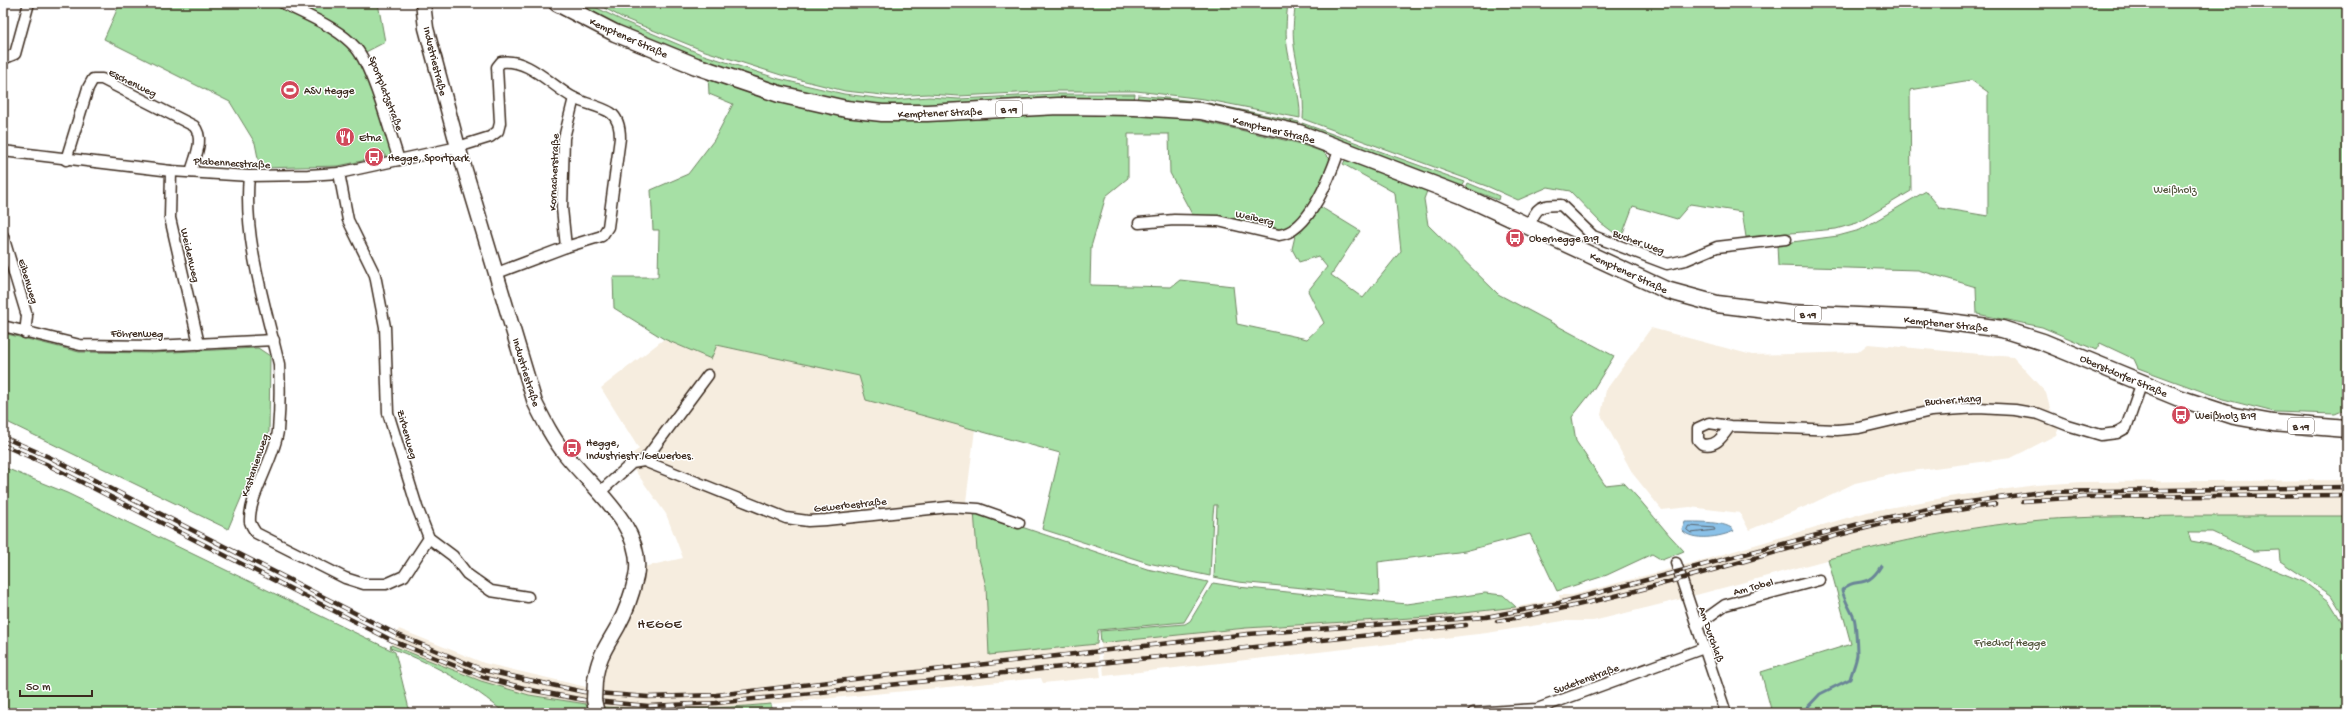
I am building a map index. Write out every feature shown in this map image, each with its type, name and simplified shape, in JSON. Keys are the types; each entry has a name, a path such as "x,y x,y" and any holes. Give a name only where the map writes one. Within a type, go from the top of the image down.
{"main road":[{"name":"Kemptener Straße","path":"557,3 615,33 696,66 779,94 846,109 882,113 927,113 1058,106 1135,106 1193,110 1299,133 1340,148 1461,195 1666,290 1717,304 1790,313 1926,319 2002,329 2043,342"},
{"name":"Oberstdorfer Straße","path":"2043,342 2179,398 2234,416 2273,423 2347,429"}],"street":[{"path":"3,59 15,54 29,3"},
{"name":"Sportplatzstraße","path":"283,3 341,35 356,49 371,77 399,160"},
{"name":"Industriestraße","path":"423,3 426,28 458,147 535,403 548,430 621,521 629,535 637,565 632,594 618,627 598,661 595,681 597,713"},
{"name":"Plabennecstraße","path":"3,151 66,160 171,171 249,176 339,173 458,147 490,137 498,131 500,122 497,67 501,62 511,61 524,65 574,98"},
{"name":"Eschenweg","path":"66,160 88,88 93,79 102,79 194,126 199,132 200,138 191,172"},
{"path":"496,274 566,247 602,236 608,227 620,138 620,126 612,114 574,98"},
{"name":"Kornacherstraße","path":"566,247 562,208 564,138 574,98"},
{"name":"Weiberg","path":"1139,223 1199,219 1218,221 1279,235 1288,234 1301,225 1311,210 1331,174 1340,148"},
{"name":"Weidenweg","path":"171,171 170,218 199,344"},
{"name":"Zirbenweg","path":"339,173 348,220 375,274 385,327 388,413 417,507 429,538"},
{"name":"Kastanienweg","path":"249,176 247,199 249,225 279,364 278,433 270,460 255,496 250,522 256,533 345,578 364,584 386,584 404,576 429,538"},
{"name":"Bucher Weg","path":"1529,226 1535,211 1543,206 1561,205 1593,236 1667,264 1686,260 1717,247 1786,239"},
{"name":"Eibenweg","path":"3,236 27,316 25,333"},
{"name":"Föhrenweg","path":"3,326 25,333 80,345 154,346 274,340"},
{"path":"599,493 632,463 644,460 708,374"},
{"name":"Bucher Hang","path":"1730,426 1837,430 1859,428 1931,411 1978,408 2015,410 2039,414 2101,435 2117,433 2126,428 2142,382"},
{"name":"Gewerbestraße","path":"644,460 786,518 808,521 826,520 948,506 979,509 1019,523"},
{"path":"429,538 452,556 467,574 491,591 528,597"},
{"name":"Am Durchlaß","path":"1676,563 1726,713"},
{"name":"Am Tobel","path":"1697,625 1725,605 1819,580"},
{"name":"Sudetenstraße","path":"1473,713 1539,711 1704,648"}],"shaded area":[{"path":"1651,328 1752,355 1858,352 1868,344 2013,357 2046,393 2051,412 2063,418 2056,435 2011,458 1904,472 1855,483 1809,505 1749,530 1740,513 1690,507 1662,510 1633,474 1601,415 1606,390"},
{"path":"664,339 711,359 717,345 859,376 866,400 975,429 965,510 974,511 977,551 986,586 989,654 1097,644 1101,677 1043,683 1041,678 717,709 648,710 604,707 603,689 605,663 643,567 683,558 666,514 626,458 639,449 601,388"},
{"path":"2347,480 2347,516 2042,520 1980,527 1875,547 1593,621 1563,621 1487,633 1104,676 1101,643 1246,628 1428,617 1516,607 1560,599 1559,595 1572,595 1700,561 1867,512 1948,497 2037,485 2081,482"},
{"path":"399,629 484,663 586,687 586,704 529,695 481,681 391,645"}],"green space":[{"name":"ASV Hegge","path":"120,3 277,3 339,36 354,50 365,67 395,156 386,158 384,152 366,155 367,160 338,166 260,168 255,143 230,102 104,39"},
{"path":"310,3 378,3 385,42 362,54 305,12"},
{"path":"578,3 587,3 623,21 701,54 779,79 844,94 892,100 929,97 959,99 1056,94 1135,94 1134,101 926,108 847,102 781,87 699,60 618,26"},
{"path":"595,3 1288,3 1286,28 1287,46 1298,93 1300,118 1204,99 1136,91 1056,91 959,96 928,94 892,96 845,91 781,75 702,50 623,18"},
{"name":"Weißholz","path":"1296,3 2347,3 2347,409 2335,414 2274,412 2223,399 2138,368 2134,359 2100,343 2096,350 2042,327 1977,314 1976,287 1918,270 1778,266 1777,244 1838,236 1860,230 1926,191 1940,208 1988,216 1988,92 1971,80 1910,90 1911,191 1857,223 1836,229 1746,237 1742,212 1690,204 1677,219 1633,206 1621,238 1601,223 1570,191 1548,187 1518,200 1489,187 1303,119 1300,77 1293,40"},
{"path":"708,75 798,104 1170,114 1297,143 1323,152 1330,159 1318,191 1304,214 1296,223 1288,229 1279,231 1193,216 1170,173 1169,134 1128,134 1128,178 1106,196 1091,247 1090,285 1171,287 1180,280 1233,286 1237,324 1307,339 1324,323 1308,291 1327,267 1318,256 1299,262 1292,249 1295,236 1319,206 1360,231 1331,275 1363,298 1401,251 1395,193 1343,164 1346,159 1427,191 1424,199 1428,225 1498,294 1614,356 1591,393 1572,417 1576,441 1605,485 1624,483 1684,551 1662,560 1652,554 1607,575 1557,591 1530,534 1465,551 1378,562 1379,595 1238,582 1214,577 1217,505 1214,505 1213,514 1210,576 1148,563 1042,529 1060,453 866,400 859,376 717,345 711,359 664,339 614,308 613,277 658,277 659,230 653,230 651,190 688,174 714,140 733,104 709,94"},
{"path":"1138,95 1203,102 1299,122 1298,128 1137,100"},
{"path":"1302,123 1465,182 1462,187 1302,128"},
{"path":"1468,183 1499,196 1498,200 1466,188"},
{"path":"3,333 79,352 153,353 258,348 270,356 269,432 228,529 3,420"},
{"path":"3,467 67,493 395,652 410,713 3,713"},
{"path":"974,511 1147,569 1208,582 1184,622 1098,630 1097,644 989,655 986,586 977,551"},
{"name":"Friedhof Hegge","path":"2181,516 2347,516 2347,621 2331,595 2280,561 2279,550 2253,551 2212,532 2188,532 2191,541 2213,545 2304,582 2329,601 2342,622 2347,637 2347,713 1772,713 1761,672 1851,644 1828,559 1934,535 1987,526 2076,518"},
{"path":"1213,583 1238,587 1407,604 1485,593 1503,595 1516,607 1428,617 1246,628 1101,643 1100,631 1185,624 1190,621"},
{"path":"391,645 481,681 529,695 586,704 588,713 504,713 493,703 466,684 435,667 390,648"},
{"path":"771,704 771,713 606,713 604,707 688,709"}],"water":[{"path":"1685,522 1704,522 1726,525 1734,531 1722,535 1707,537 1693,536 1682,530"}],"waterway":[{"path":"1802,713 1820,694 1850,679 1857,655 1856,630 1854,618 1842,590 1847,586 1866,581 1871,578 1876,574 1881,566"}],"railway":[{"path":"3,437 49,457 396,634 483,670 584,692 648,697 716,695 1248,634 1486,617 1559,603 1870,521 1948,505 2041,492 2347,487"},
{"path":"3,445 46,464 393,641 483,677 531,690 584,700 648,706 716,703 1466,625"},
{"path":"2023,501 2084,497 2347,495"},
{"path":"1497,621 1591,602 1685,578 1885,523 1995,504"}],"place":[{"name":"ASV Hegge","path":"290,90"},
{"name":"Etna","path":"345,137"},
{"name":"Hegge, Sportpark","path":"374,157"},
{"name":"Oberhegge B19","path":"1515,238"},
{"name":"Weißholz B19","path":"2181,415"},
{"name":"Hegge, Industriestr./Gewerbes.","path":"572,448"}],"district":[{"name":"HEGGE","path":"660,623"}]}
